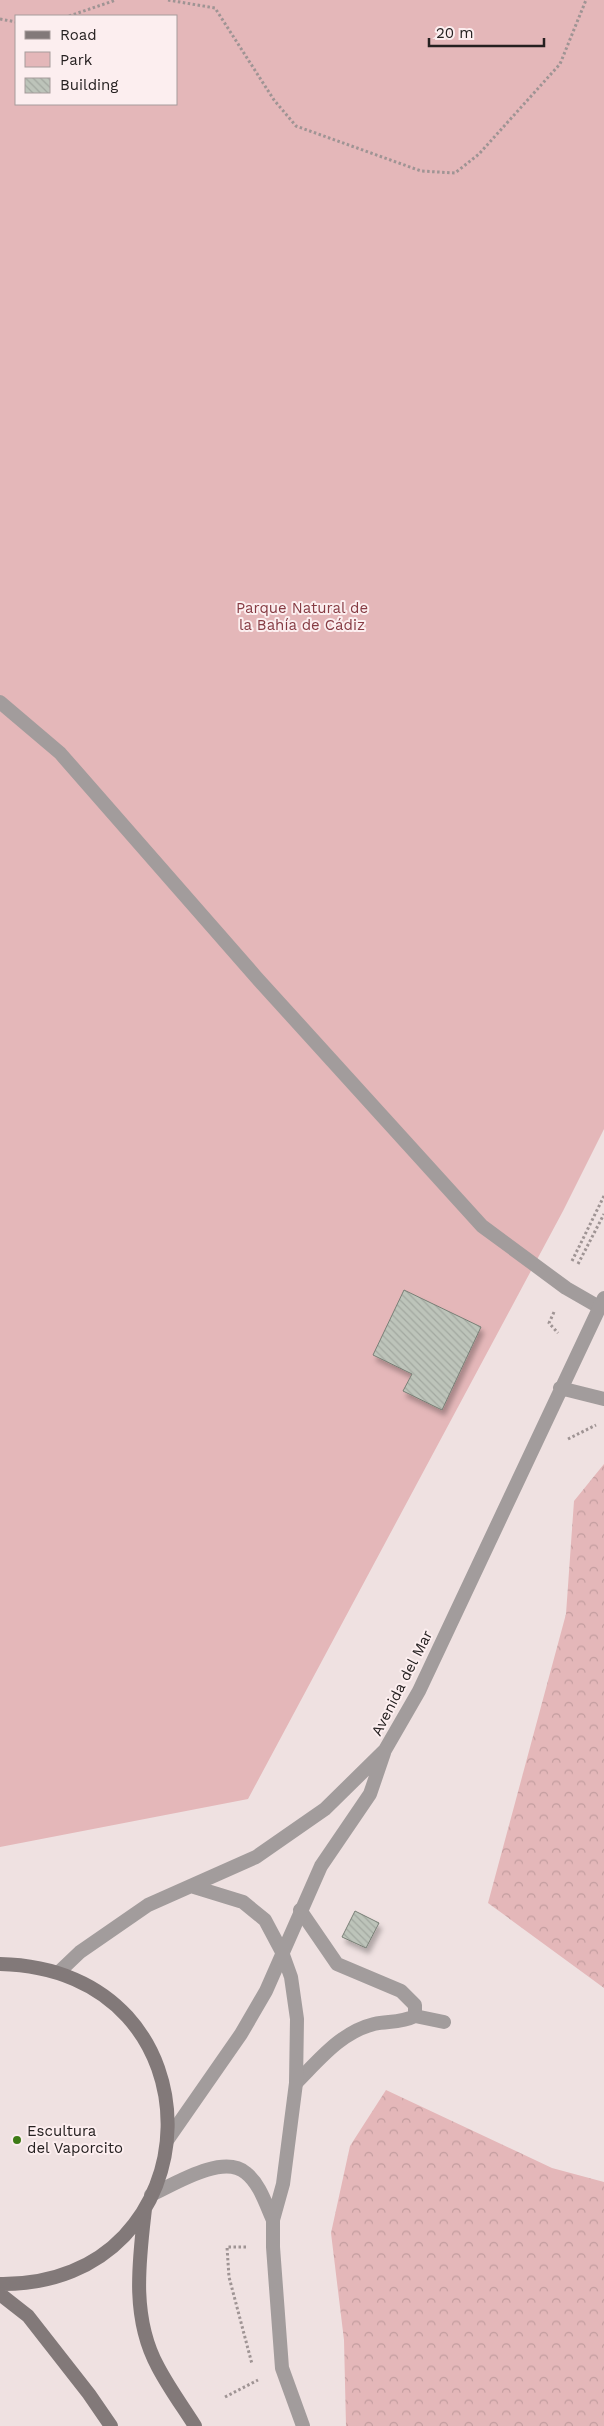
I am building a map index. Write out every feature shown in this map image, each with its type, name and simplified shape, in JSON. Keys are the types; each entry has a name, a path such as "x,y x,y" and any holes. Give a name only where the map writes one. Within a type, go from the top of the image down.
{"main road":[{"path":"0,1964 27,1965 59,1972 98,1991 130,2019 154,2055 167,2096 168,2139 161,2175 145,2208 122,2237 94,2260 60,2276 23,2284 0,2284"},
{"path":"145,2208 139,2257 139,2298 144,2331 157,2366 195,2426"},
{"path":"0,2294 28,2316 89,2394 111,2426"}],"street":[{"path":"0,702 60,752 256,978 482,1226 566,1288 602,1302"},
{"name":"Avenida del Mar","path":"59,1972 80,1952 148,1904 256,1857 325,1809 385,1750 419,1691 602,1302"},
{"path":"560,1388 604,1398"},
{"path":"168,2139 241,2034 266,1991 320,1866 370,1794 385,1750"},
{"path":"191,1886 243,1902 265,1920 282,1952 290,1977 297,2019 296,2083 283,2184 273,2220 282,2368 303,2426"},
{"path":"300,1910 337,1964 402,1991 415,2005 415,2016"},
{"path":"296,2083 330,2048 353,2032 375,2024 404,2022 415,2016 444,2022"},
{"path":"151,2195 204,2170 226,2166 246,2172 260,2192 273,2220"}],"path":[{"path":"72,15 116,0"},
{"path":"168,0 215,8 274,100 296,126 421,171 454,173 479,154 560,64 586,0"},
{"path":"0,20 15,22"},
{"path":"252,2247 227,2247 229,2277 260,2390"},
{"path":"224,2397 282,2368"}],"green space":[{"name":"Parque Natural de la Bahía de Cádiz","path":"0,0 604,0 604,1129 563,1211 248,1799 0,1847"},
{"path":"604,1464 604,1988 488,1903 566,1614 574,1501"},
{"path":"386,2090 552,2168 604,2182 604,2426 346,2426 344,2340 331,2233 350,2146"}],"building":[{"path":"404,1290 481,1327 442,1410 403,1391 412,1374 373,1355"},
{"path":"355,1911 379,1923 366,1948 342,1937"}],"place":[{"name":"Escultura del Vaporcito","path":"17,2140"}]}
